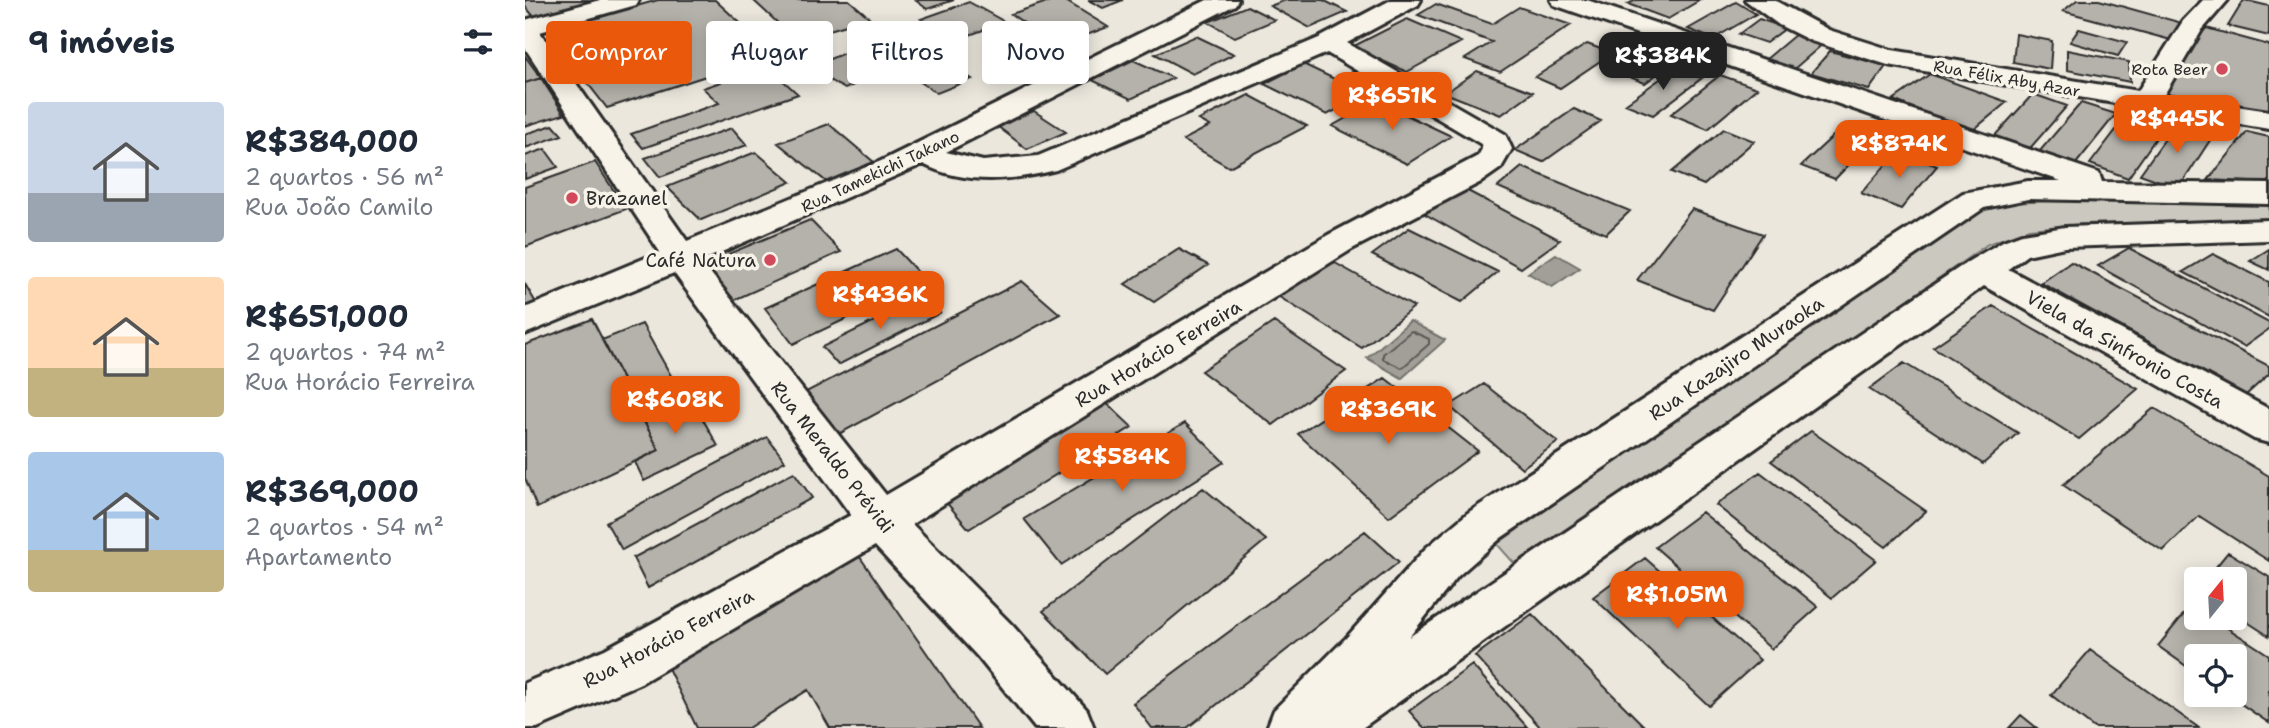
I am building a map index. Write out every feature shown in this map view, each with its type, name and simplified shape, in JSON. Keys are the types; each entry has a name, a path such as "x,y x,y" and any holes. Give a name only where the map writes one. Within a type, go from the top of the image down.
{"street":[{"path":"525,29 627,0"},
{"name":"Rua Tamekichi Takano","path":"525,322 874,176 1226,0"},
{"path":"923,153 946,165 977,170 1006,171 1045,164 1328,43 1409,0"},
{"path":"1563,0 2123,192"},
{"name":"Rua Félix Aby Azar","path":"1757,0 1801,28 1878,54 2269,120"},
{"path":"2146,101 2192,26 2216,0"},
{"name":"Rua Meraldo Prévidi","path":"525,29 681,258 880,521 995,641 1068,728"},
{"name":"Rua Horácio Ferreira","path":"525,708 623,666 880,521 1340,242 1490,162 1497,149 1495,140 1328,43"},
{"name":"Rua Kazajiro Muraoka","path":"1293,728 1364,654 1442,562 1485,525 1974,200 1998,193 2028,190 2269,194"},
{"path":"1318,728 2015,248 2034,241 2065,237 2269,230"},
{"name":"Viela da Sinfronio Costa","path":"1981,270 2269,428"}],"shaded area":[{"path":"2269,202 2269,220 2082,224 2029,229 1988,244 1520,570 1497,544 1971,214 2008,203"}],"water":[{"path":"1556,254 1580,268 1552,287 1528,273"},
{"path":"1410,321 1445,340 1402,378 1367,358"}],"building":[{"path":"525,0 598,0 534,17 525,6"},
{"path":"658,0 715,0 738,21 706,21 706,76 692,81 692,21 583,21"},
{"path":"753,0 849,0 870,18 847,21 847,25 833,29 833,21 776,21"},
{"path":"915,0 954,0 927,9"},
{"path":"1053,0 1064,0 1108,27 1089,34 1089,21 1021,21 1011,14"},
{"path":"1088,0 1123,0 1103,8"},
{"path":"1286,0 1323,0 1347,12 1310,28 1270,6"},
{"path":"1636,0 1700,0 1668,19 1628,4"},
{"path":"2077,0 2099,0 2182,23 2171,40 2063,11"},
{"path":"2244,0 2269,6 2269,36 2228,26"},
{"path":"969,2 1003,21 982,21 982,30 968,36 968,21 921,19"},
{"path":"1736,2 1756,14 1713,39 1688,29"},
{"path":"1436,4 1492,24 1519,7 1571,25 1500,72 1465,59 1492,42 1418,15"},
{"path":"1247,6 1275,20 1235,37 1208,22"},
{"path":"1407,19 1461,42 1407,72 1352,47"},
{"path":"1759,19 1786,28 1766,43 1739,34"},
{"name":"Rota Beer","path":"2199,26 2269,45 2269,110 2161,93"},
{"path":"2079,29 2127,42 2118,56 2070,42"},
{"path":"1796,34 1824,43 1794,69 1765,60"},
{"path":"2016,34 2052,41 2050,69 2013,62"},
{"path":"1196,36 1234,54 1193,74 1155,54"},
{"path":"1587,44 1612,53 1560,88 1535,77"},
{"path":"2067,50 2129,62 2130,82 2067,70"},
{"path":"1830,51 1886,66 1869,90 1811,73"},
{"path":"844,53 847,54 847,84 856,84 845,89 833,82 833,58"},
{"path":"1650,54 1672,63 1645,83 1622,74"},
{"path":"525,56 541,78 525,83"},
{"path":"1133,60 1173,78 1131,99 1092,80"},
{"path":"1303,64 1366,94 1327,115 1264,84"},
{"path":"1674,69 1702,78 1653,115 1625,104"},
{"path":"1477,71 1533,92 1501,115 1445,93"},
{"path":"1930,74 2007,102 1972,131 1893,100"},
{"path":"1720,75 1757,88 1708,129 1671,114"},
{"path":"541,78 564,114 525,126 525,83"},
{"path":"588,84 681,84 607,108"},
{"path":"715,84 787,84 798,94 643,148 631,134 719,103 703,88"},
{"path":"924,84 960,84 937,93"},
{"path":"2033,94 2067,106 2024,155 1988,143"},
{"path":"1249,95 1307,126 1229,167 1183,140 1210,126 1199,120"},
{"path":"1377,101 1451,136 1407,164 1332,126"},
{"path":"2081,103 2116,114 2075,165 2039,152"},
{"path":"1574,109 1601,121 1543,162 1515,150"},
{"path":"1034,111 1066,132 1027,149 997,126"},
{"path":"2129,113 2165,125 2128,178 2090,164"},
{"path":"2177,122 2214,134 2179,188 2140,174"},
{"path":"829,124 875,163 828,183 778,143"},
{"path":"1846,124 1878,135 1835,179 1801,166"},
{"path":"553,125 562,135 525,148 525,134"},
{"path":"732,128 747,145 660,177 645,158"},
{"path":"1724,129 1754,141 1704,185 1672,172"},
{"path":"2247,132 2269,137 2269,183 2208,180"},
{"path":"545,149 558,167 525,179 525,156"},
{"path":"1898,151 1937,166 1901,209 1861,193"},
{"path":"756,152 791,182 701,220 667,187"},
{"name":"Brazanel","path":"595,162 626,209 525,247 525,187"},
{"path":"1522,167 1630,211 1606,234 1498,187"},
{"path":"1464,189 1560,240 1521,268 1425,214"},
{"path":"1692,209 1763,234 1713,310 1637,280"},
{"name":"Café Natura","path":"810,220 841,252 725,304 697,267"},
{"path":"1409,228 1498,272 1462,302 1372,255"},
{"path":"2129,248 2269,323 2269,329 2244,347 2098,266"},
{"path":"896,249 926,281 793,344 765,308"},
{"path":"1179,249 1208,265 1154,302 1125,284"},
{"path":"2269,249 2269,270 2250,261"},
{"path":"2213,254 2269,282 2269,317 2183,272"},
{"path":"1328,259 1414,307 1362,348 1276,295"},
{"path":"2071,262 2269,366 2269,374 2246,395 2041,283"},
{"path":"1022,281 1060,314 839,434 806,392"},
{"path":"525,284 539,308 525,314"},
{"path":"923,297 940,313 838,365 822,347"},
{"path":"1993,306 2138,389 2079,439 1933,347"},
{"path":"592,319 659,450 537,508 525,478 525,345"},
{"path":"1274,322 1346,371 1273,425 1201,371"},
{"path":"642,324 674,381 633,399 602,340"},
{"path":"1904,363 2018,433 1983,464 1869,389"},
{"path":"1385,378 1478,451 1389,517 1298,434"},
{"path":"1484,384 1558,442 1522,468 1449,406"},
{"path":"688,393 718,446 644,481 635,462 659,450 640,414"},
{"path":"1101,398 1132,427 969,529 939,494"},
{"path":"2154,408 2269,476 2269,561 2199,516 2163,551 2063,485"},
{"path":"1185,423 1224,462 1061,565 1024,519"},
{"path":"1811,431 1926,511 1886,547 1771,461"},
{"path":"767,437 785,461 622,550 606,522"},
{"path":"794,472 812,498 648,588 633,558"},
{"path":"1760,472 1876,560 1832,598 1716,505"},
{"path":"1203,488 1266,540 1105,674 1043,611"},
{"path":"1702,512 1818,607 1771,649 1655,547"},
{"path":"1365,531 1399,562 1187,728 1152,728 1133,703"},
{"path":"855,550 979,728 830,728 808,690 748,728 697,728 665,662"},
{"path":"2228,552 2269,577 2269,636 2247,622 2247,567 2216,567"},
{"path":"1645,558 1760,660 1709,706 1593,597"},
{"path":"1532,614 1645,727 1541,728 1475,656"},
{"path":"2184,614 2184,630 2230,630 2269,655 2269,723 2246,707 2247,644 2184,644 2184,664 2158,646"},
{"path":"2090,650 2199,728 2094,728 2051,695"},
{"path":"1472,665 1528,728 1424,728 1409,711"},
{"path":"2021,715 2037,728 2009,728"}],"place":[{"name":"Rota Beer","path":"2222,69"},
{"name":"Brazanel","path":"572,198"},
{"name":"Café Natura","path":"770,260"}]}
